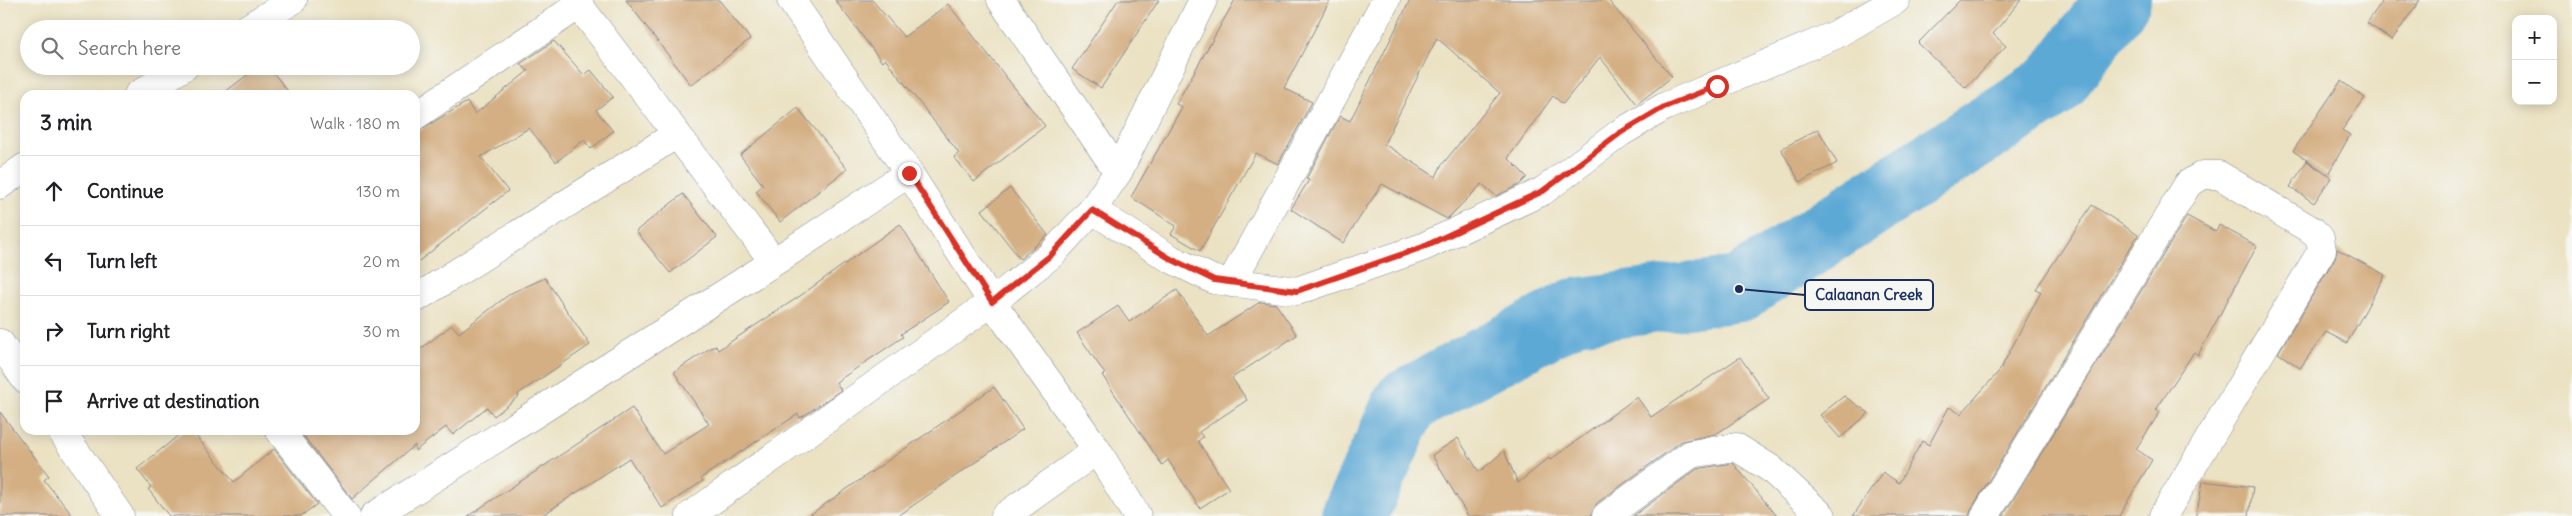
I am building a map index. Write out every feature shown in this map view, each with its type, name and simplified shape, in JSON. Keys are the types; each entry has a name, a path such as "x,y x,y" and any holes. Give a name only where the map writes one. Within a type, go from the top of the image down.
{"street":[{"path":"261,20 293,0"},
{"path":"790,0 909,173 992,302 1097,450 1137,516"},
{"path":"690,516 992,302 1051,255 1092,210 1118,172 1203,0"},
{"path":"1231,283 1386,0"},
{"path":"1092,210 1171,259 1214,280 1297,291 1423,247 1543,191 1620,133 1664,107 1835,35 1896,0"},
{"path":"420,112 577,2 774,262"},
{"path":"1010,4 1118,172"},
{"path":"146,90 170,75"},
{"path":"420,296 677,134"},
{"path":"0,185 20,171"},
{"path":"374,516 774,262 909,173"},
{"path":"1985,516 2188,184 2203,175 2219,175 2313,231 2320,238 2322,250 2163,516"},
{"path":"0,343 20,372"},
{"path":"64,435 120,516"},
{"path":"284,435 346,516"},
{"path":"1606,516 1691,454 1736,447 1771,469 1816,514"},
{"path":"1005,516 1097,450"}],"building":[{"path":"626,0 719,0 750,39 691,85"},
{"path":"835,0 872,0 904,37 948,4 1045,126 974,182 954,157 959,153 885,59 882,62"},
{"path":"1118,0 1159,0 1101,88 1072,69"},
{"path":"1235,0 1330,0 1284,88 1312,102 1278,164 1256,153 1200,251 1171,234 1176,226 1131,197 1182,107 1176,104"},
{"path":"1410,0 1608,0 1672,77 1637,104 1600,57 1563,104 1553,96 1508,158 1527,177 1519,185 1496,196 1482,184 1447,219 1382,184 1343,243 1291,209 1309,180 1306,179 1340,116 1350,121","holes":["1437,38 1500,93 1441,166 1436,177 1384,144"]},
{"path":"1960,0 2021,0 1993,34 2006,46 1966,88 1918,43"},
{"path":"2383,0 2420,0 2392,40 2367,23"},
{"path":"554,41 584,75 591,70 613,97 596,110 613,131 591,149 584,140 556,162 529,128 481,157 508,191 420,260 420,130 467,102 475,114 528,71 520,64"},
{"path":"247,75 275,75 287,90 228,90"},
{"path":"2341,81 2365,98 2342,130 2350,135 2328,174 2293,151"},
{"path":"798,108 847,169 780,222 756,191 763,185 740,155"},
{"path":"1818,129 1837,163 1800,182 1781,149"},
{"path":"2307,161 2331,178 2314,203 2290,187"},
{"path":"1010,188 1048,235 1020,259 982,210"},
{"path":"683,194 717,237 670,273 636,231"},
{"path":"2092,205 2138,235 1972,508 1969,516 1853,516 1883,472 1899,483 1922,441 1929,445 1949,407 1961,414 2000,370 2041,292 2036,289"},
{"path":"2187,216 2216,232 2219,225 2257,246 2198,355 2194,352 2156,410 2160,412 2136,449 2152,460 2119,516 2003,516"},
{"path":"900,224 949,302 901,334 903,337 836,382 841,390 808,413 800,418 798,414 701,478 703,481 662,508 629,458 541,516 468,516 632,408 663,454 709,424 674,372 710,348 716,346 718,350 800,296"},
{"path":"2337,249 2385,275 2347,343 2326,332 2300,368 2278,353 2335,258"},
{"path":"545,278 590,345 518,394 519,396 494,416 487,407 453,435 446,427 415,451 415,445 352,499 303,435 420,435 420,349 452,325 459,333 511,293"},
{"path":"1177,290 1208,336 1260,302 1276,304 1297,335 1232,378 1247,400 1199,432 1203,437 1198,441 1229,489 1200,508 1168,460 1162,465 1102,375 1105,374 1077,333 1118,306 1129,322"},
{"path":"1740,357 1769,399 1716,434 1682,441 1597,503 1591,516 1468,516 1432,455 1458,438 1479,472 1504,451 1518,483 1549,458 1550,460 1637,397 1651,417"},
{"path":"994,387 1023,429 898,516 808,516"},
{"path":"1844,396 1869,413 1840,438 1820,415"},
{"path":"0,412 49,476 44,480 73,516 0,516"},
{"path":"179,435 195,435 234,482 274,449 317,504 301,516 169,516 148,489 151,487 137,469"},
{"path":"1733,463 1777,516 1633,516 1697,469"},
{"path":"2203,481 2253,487 2249,516 2196,516"}],"waterway":[{"path":"1354,516 1406,402 1575,311 1739,289 2054,85 2118,0"}],"place":[{"name":"Calaanan Creek","path":"1739,289"}],"route":[{"path":"909,173 992,302 1051,255 1092,210 1171,259 1214,280 1297,291 1423,247 1543,191 1620,133 1664,107 1717,86"}]}
